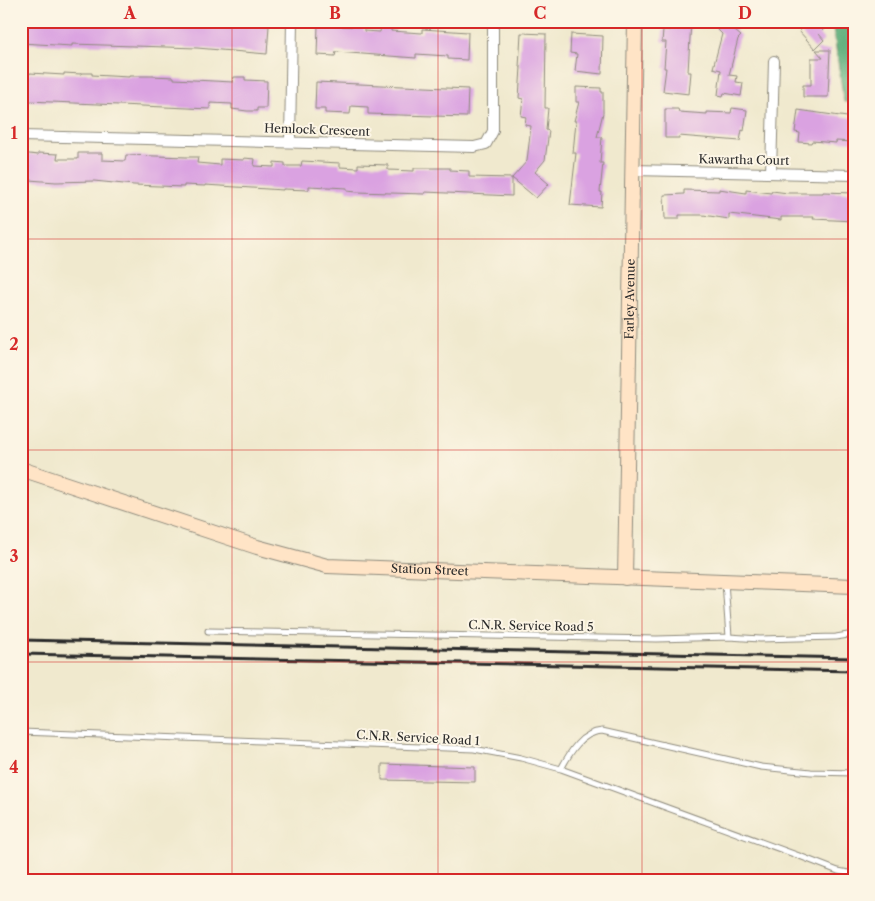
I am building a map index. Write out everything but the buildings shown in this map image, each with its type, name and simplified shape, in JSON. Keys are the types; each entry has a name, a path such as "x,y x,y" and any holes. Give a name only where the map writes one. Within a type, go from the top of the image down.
{"street":[{"path":"290,142 292,21"},
{"name":"Hemlock Crescent","path":"21,136 474,147 486,144 493,131 493,21"},
{"name":"Farley Avenue","path":"625,578 635,21"},
{"path":"771,173 774,61"},
{"name":"Kawartha Court","path":"633,170 854,175"},
{"name":"Station Street","path":"21,470 257,547 327,566 854,586"}],"lane":[{"path":"725,581 729,637"},
{"name":"C.N.R. Service Road 5","path":"208,631 658,639 729,637 760,639 836,637 854,634"},
{"path":"561,769 569,754 585,736 596,731 602,731 761,767 811,772 854,773"},
{"name":"C.N.R. Service Road 1","path":"21,732 474,749 521,758 561,769 838,871 854,874"}],"green space":[{"path":"832,21 854,21 854,102 844,102"}],"railway":[{"path":"21,640 854,658"},
{"path":"21,654 854,671"}]}
